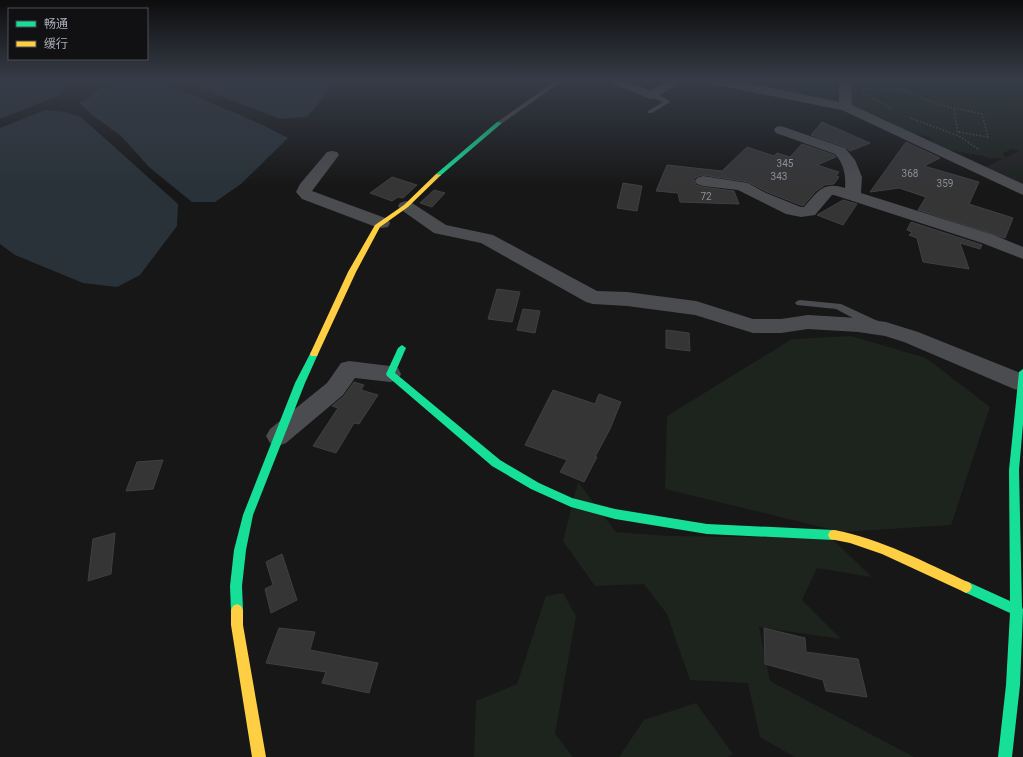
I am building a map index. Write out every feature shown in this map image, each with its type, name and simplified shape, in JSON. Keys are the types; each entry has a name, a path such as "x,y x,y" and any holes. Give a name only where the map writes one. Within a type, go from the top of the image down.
{"street":[{"path":"864,115 1023,190"},
{"path":"259,757 236,625 236,586 240,550 248,515 300,383 352,272 377,226 406,206 436,176 499,123"},
{"path":"781,130 840,151 848,160 854,177 853,196"},
{"path":"332,155 306,186 304,192 308,196 382,222"},
{"path":"703,181 742,186 760,196 800,212 809,211 827,191 835,190 988,239 1023,253"},
{"path":"406,206 440,229 487,239 593,297 627,299 696,308 753,326 782,326 808,322 858,325 886,329 1022,378 1014,482 1019,654 1004,757"},
{"path":"390,374 402,348"},
{"path":"278,436 336,389 349,369 390,374 496,463 535,486 571,502 615,514 707,528 753,532 824,534 845,537 879,548 1017,610"}],"lane":[{"path":"499,123 510,115"},
{"path":"800,303 838,306 886,329"}],"path":[{"path":"955,115 959,136"},
{"path":"958,132 988,137 982,115"},
{"path":"904,116 959,136 978,150"}],"shaded area":[{"path":"0,115 9,115 0,119"},
{"path":"32,115 76,115 81,117 178,204 177,226 140,275 117,287 83,283 15,255 0,244 0,128"},
{"path":"93,115 240,115 288,138 241,184 215,202 192,202 149,167 121,136"},
{"path":"270,115 308,115 307,117 280,119"},
{"path":"862,115 1023,115 1023,152 1012,149 1003,153 1007,160 991,159 984,156 938,148 929,137 904,131 882,117 863,117"},
{"path":"1023,149 1023,187 983,168"},
{"path":"1023,162 1023,180 1004,171"},
{"path":"851,336 926,358 990,407 951,525 842,532 665,489 667,416 792,339"},
{"path":"578,482 616,532 668,536 831,538 872,577 817,568 802,600 841,639 759,627 770,681 914,757 795,757 760,737 748,683 690,680 667,614 644,584 595,586 563,541"},
{"path":"563,593 576,616 555,734 573,757 474,757 476,701 517,684 546,596"},
{"path":"696,703 733,754 728,757 619,757 644,720"}],"building":[{"path":"822,122 870,143 850,151 845,147 811,135"},
{"path":"906,142 940,158 924,166 979,182 969,204 1013,218 1005,238 918,210 926,197 899,188 870,192"},
{"path":"802,144 834,155 836,157 817,165 839,172 836,176 839,177 834,184 825,185 816,191 803,206 767,192 748,182 703,175 696,177 694,180 696,185 734,191 739,204 680,202 678,193 656,191 667,165 722,171 747,147 774,156 777,153 790,157"},
{"path":"392,177 417,185 403,198 398,197 392,201 370,193"},
{"path":"623,183 642,186 637,211 617,208"},
{"path":"434,190 445,193 432,207 420,203"},
{"path":"843,200 857,204 843,225 817,215"},
{"path":"911,222 982,245 980,249 960,243 969,269 923,262 917,238 909,235 912,232 907,230"},
{"path":"497,289 520,292 512,322 488,319"},
{"path":"523,309 540,311 535,333 517,330"},
{"path":"666,330 689,333 690,351 666,348"},
{"path":"354,382 364,385 361,390 378,395 359,424 354,423 336,453 313,446 338,408 332,406 344,396"},
{"path":"553,390 595,404 599,394 621,402 610,429 584,482 560,472 567,460 525,445"},
{"path":"163,460 153,489 126,491 137,462"},
{"path":"115,533 111,574 88,581 93,539"},
{"path":"282,554 297,600 271,613 265,589 273,585 266,562"},
{"path":"279,628 315,632 310,650 378,663 369,693 322,683 326,672 266,663"},
{"path":"764,628 805,638 806,652 858,659 867,697 826,691 823,680 765,664"}],"traffic: fast":[{"path":"438,175 499,123"},
{"path":"402,348 390,374 496,463 535,486 571,502 615,514 707,529 834,535"},
{"path":"237,610 236,586 240,550 248,515 300,383 314,354"},
{"path":"1005,757 1013,685 1016,630 1014,470 1023,372"},
{"path":"966,587 1017,610"}],"traffic: slow":[{"path":"314,354 352,272 377,226 406,206 438,175"},
{"path":"834,535 850,538 884,549 966,587"},
{"path":"237,610 237,625 259,757"}]}
